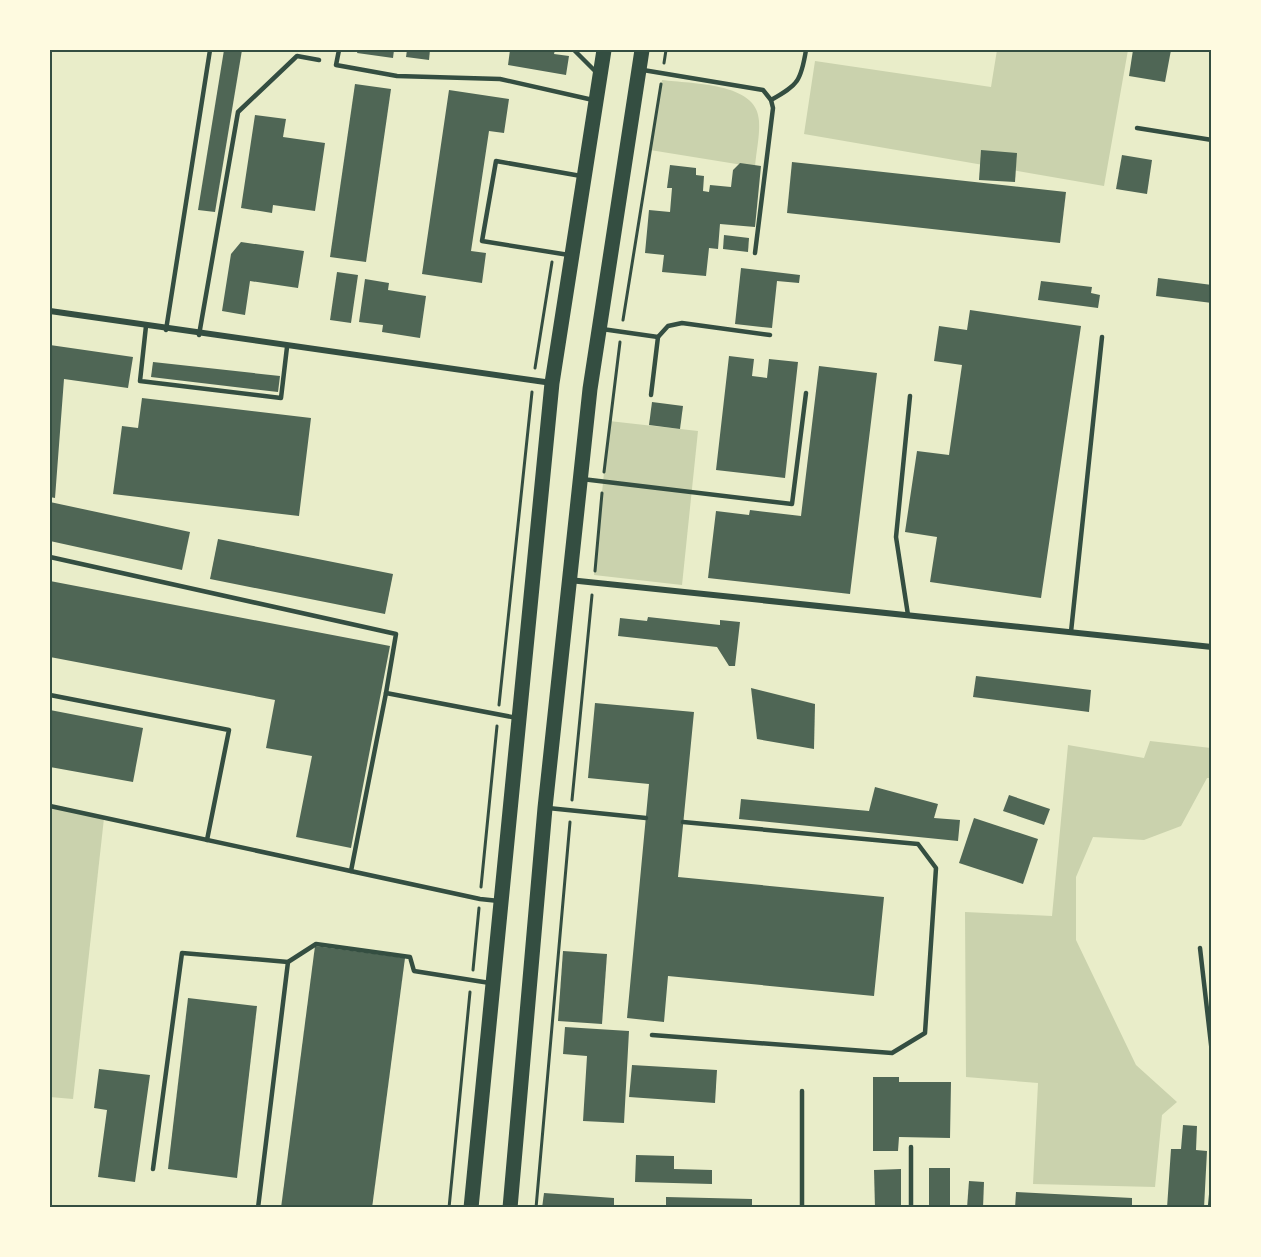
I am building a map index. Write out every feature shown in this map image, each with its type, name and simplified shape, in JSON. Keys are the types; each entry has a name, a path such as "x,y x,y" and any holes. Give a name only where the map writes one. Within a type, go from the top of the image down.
{"main road":[{"path":"471,1208 552,383 604,50"},
{"path":"510,1208 545,808 580,479 599,329 642,50"}],"street":[{"path":"50,311 199,335 552,383"},
{"path":"569,580 1212,647"}],"lane":[{"path":"166,330 210,50"},
{"path":"339,50 336,65 397,76 500,79 596,101"},
{"path":"574,50 600,75"},
{"path":"771,100 792,88 802,76 806,50"},
{"path":"199,335 238,112 297,56 319,60"},
{"path":"639,69 763,90 771,100 773,108 755,252"},
{"path":"1137,128 1212,140"},
{"path":"572,256 482,241 496,161 584,176"},
{"path":"651,394 658,337 668,326 682,323 770,335"},
{"path":"146,326 140,381 281,398 287,347"},
{"path":"599,329 658,337"},
{"path":"1071,632 1102,337"},
{"path":"580,479 792,504 806,393"},
{"path":"908,615 896,537 910,396"},
{"path":"50,557 396,634 351,871"},
{"path":"386,693 519,719"},
{"path":"50,695 229,730 207,840"},
{"path":"50,806 480,899 501,901"},
{"path":"545,808 646,818"},
{"path":"652,1035 892,1053 925,1033 936,868 918,844 683,822"},
{"path":"153,1169 182,953 288,962 316,944 410,957 414,970 493,984"},
{"path":"1200,948 1212,1053"},
{"path":"258,1208 288,962"},
{"path":"802,1091 802,1208"},
{"path":"911,1147 911,1208"},
{"path":"1209,1208 1212,1186"}],"path":[{"path":"536,1208 571,811 612,391 666,50"},
{"path":"473,970 524,456"},
{"path":"449,1208 471,982"}],"green space":[{"path":"997,50 1128,50 1104,186 804,134 815,61 991,87"},
{"path":"662,80 721,87 748,99 756,108 759,121 755,167 650,150"},
{"path":"609,421 698,431 682,585 594,575"},
{"path":"1150,741 1211,748 1211,778 1207,778 1181,826 1144,840 1093,837 1076,877 1076,940 1136,1065 1177,1102 1162,1115 1155,1187 1033,1184 1038,1083 966,1077 965,912 1052,916 1068,745 1144,758"},
{"path":"50,806 104,818 73,1099 50,1097"}],"building":[{"path":"224,50 242,50 215,212 198,210"},
{"path":"358,50 394,50 393,58 357,53"},
{"path":"407,50 430,50 429,60 406,57"},
{"path":"510,50 555,50 554,54 569,56 566,75 508,65"},
{"path":"1133,50 1171,50 1165,82 1129,76"},
{"path":"355,84 391,89 366,262 330,257"},
{"path":"449,90 509,99 504,133 489,131 471,251 486,253 482,283 422,274"},
{"path":"255,115 286,119 283,137 325,143 315,211 273,205 272,213 241,208"},
{"path":"981,150 1017,153 1015,182 979,180"},
{"path":"1122,155 1152,160 1147,194 1116,189"},
{"path":"792,162 1066,192 1060,243 787,213"},
{"path":"740,163 761,166 755,227 720,224 718,249 709,248 706,276 662,272 664,255 645,253 649,210 670,212 672,188 667,188 670,165 696,168 696,175 704,176 703,191 709,192 710,185 731,187 733,170"},
{"path":"724,235 749,238 748,252 723,249"},
{"path":"241,242 304,251 298,288 250,281 245,315 222,311 231,254"},
{"path":"741,268 800,275 799,283 777,281 772,328 735,324"},
{"path":"337,272 358,275 351,323 330,320"},
{"path":"1158,278 1212,285 1212,303 1156,296"},
{"path":"365,279 389,283 388,290 426,296 420,338 382,332 383,325 359,322"},
{"path":"1041,281 1092,287 1091,293 1100,295 1098,308 1038,300"},
{"path":"970,310 1081,326 1041,598 930,582 937,537 905,532 917,451 949,455 962,365 934,361 939,326 967,330"},
{"path":"50,345 133,357 128,388 64,379 55,498 50,497"},
{"path":"729,356 754,359 752,376 767,378 769,359 798,362 785,478 716,470"},
{"path":"153,362 280,376 278,392 151,377"},
{"path":"819,366 877,373 850,594 708,578 716,511 749,515 750,510 801,516"},
{"path":"142,398 311,418 299,516 113,494 122,426 138,428"},
{"path":"652,402 683,406 680,429 649,425"},
{"path":"50,502 190,532 182,570 50,541"},
{"path":"218,539 393,574 385,614 210,579"},
{"path":"50,581 390,646 351,848 296,837 312,756 266,748 275,700 50,657"},
{"path":"648,617 720,625 720,620 740,622 735,666 729,666 717,647 618,636 620,618 647,621"},
{"path":"976,676 1091,690 1089,712 973,697"},
{"path":"751,688 815,704 814,749 757,739"},
{"path":"595,703 694,712 678,877 884,897 874,996 668,976 664,1022 627,1018 649,784 588,778"},
{"path":"50,710 143,728 133,782 50,767"},
{"path":"875,787 938,804 934,818 960,820 958,841 739,819 741,799 869,811"},
{"path":"1009,795 1050,809 1044,825 1003,811"},
{"path":"974,818 1038,839 1023,884 959,863"},
{"path":"315,946 405,958 372,1208 281,1208"},
{"path":"563,951 607,954 602,1024 558,1021"},
{"path":"188,998 257,1006 237,1178 168,1169"},
{"path":"565,1027 629,1031 624,1123 583,1121 587,1056 563,1054"},
{"path":"632,1065 717,1070 715,1103 629,1097"},
{"path":"99,1069 150,1075 135,1182 98,1177 107,1110 94,1108"},
{"path":"873,1077 899,1077 899,1082 951,1082 950,1138 899,1137 898,1151 873,1151"},
{"path":"1183,1125 1197,1126 1196,1150 1207,1151 1204,1208 1167,1208 1171,1149 1181,1149"},
{"path":"636,1155 674,1156 674,1169 712,1170 712,1184 635,1182"},
{"path":"929,1168 950,1168 950,1208 929,1208"},
{"path":"901,1169 901,1208 875,1208 874,1170"},
{"path":"969,1181 984,1182 983,1208 967,1208"},
{"path":"1016,1192 1132,1198 1132,1208 1015,1208"},
{"path":"544,1193 614,1198 614,1208 542,1208"},
{"path":"666,1197 752,1199 752,1208 666,1208"}]}
